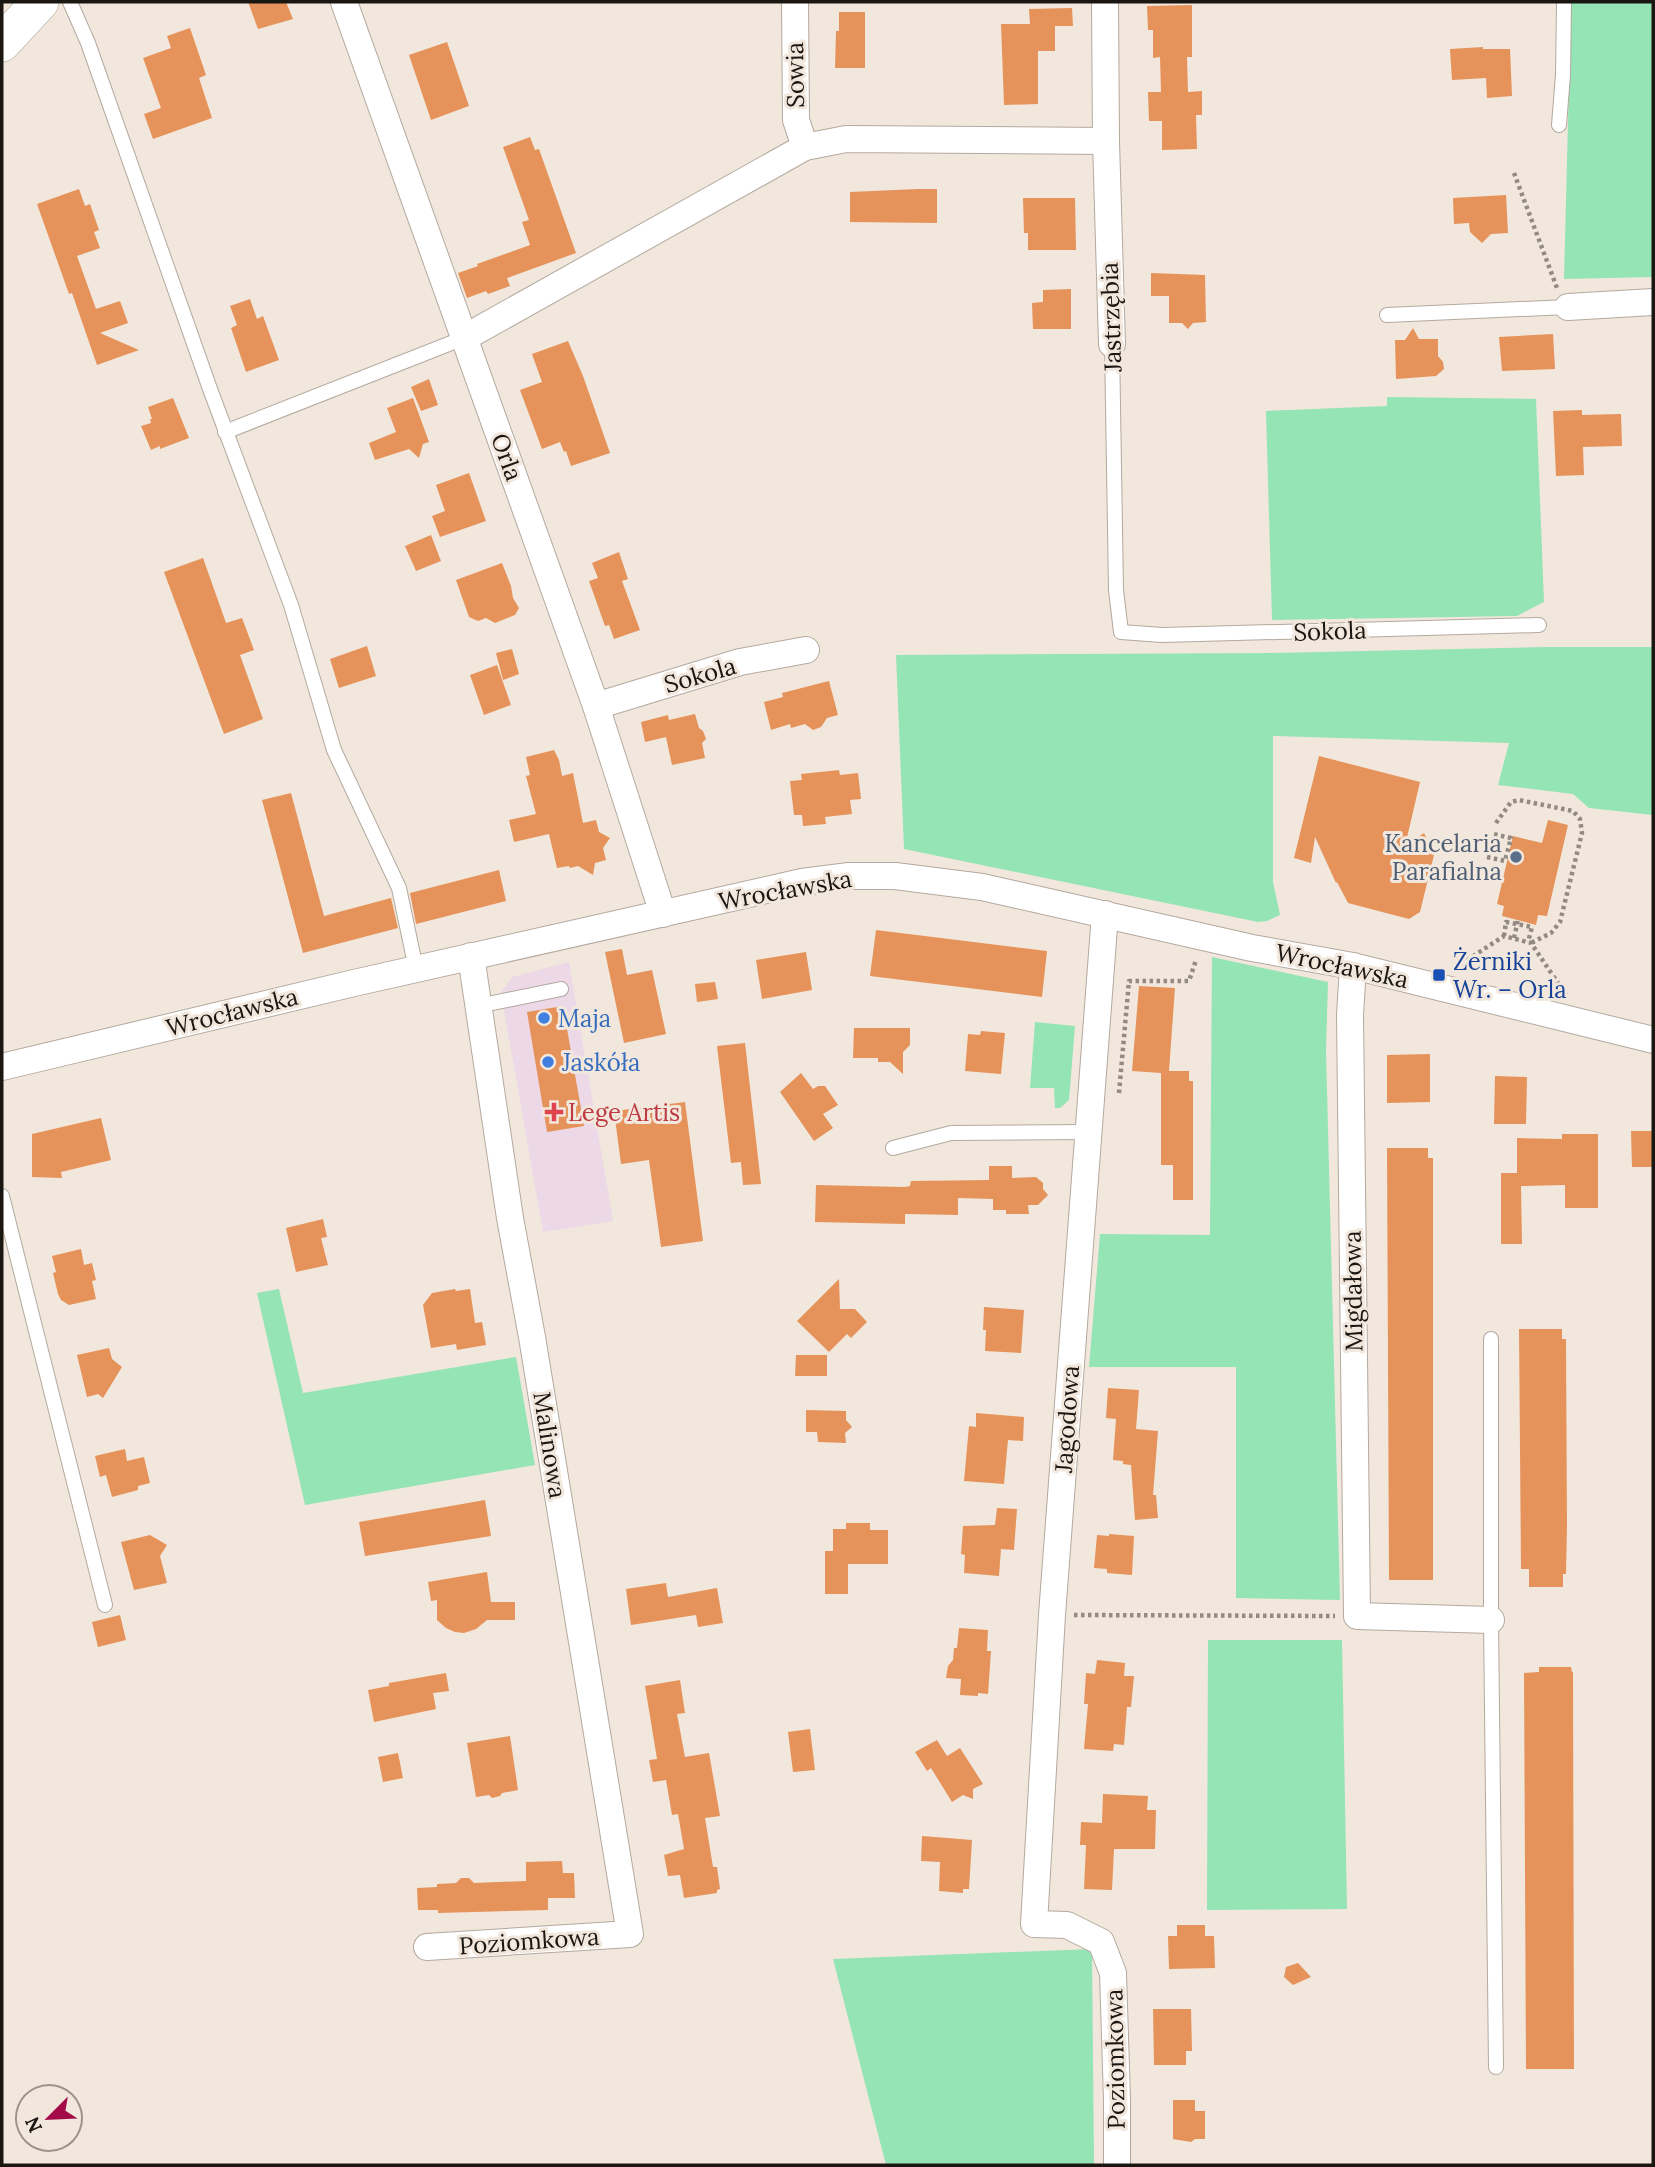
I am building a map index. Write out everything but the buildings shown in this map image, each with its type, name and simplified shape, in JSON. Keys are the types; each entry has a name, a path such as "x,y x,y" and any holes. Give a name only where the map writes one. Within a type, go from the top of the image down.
{"main road":[{"path":"2,43 40,2"}],"street":[{"name":"Orla","path":"344,2 596,706 663,914"},
{"name":"Sowia","path":"795,2 796,120 805,147"},
{"name":"Jastrzębia","path":"1105,2 1112,344"},
{"path":"464,338 805,147 846,139 1106,141"},
{"path":"1563,299 1653,302"},
{"name":"Sokola","path":"596,706 740,662 806,650"},
{"name":"Wrocławska","path":"2,1067 471,956 802,882 849,876 895,876 982,887 1252,948 1353,966 1653,1041"},
{"name":"Jagodowa","path":"1034,1924 1052,1615 1105,914"},
{"name":"Malinowa","path":"471,956 510,1218 630,1934"},
{"name":"Migdałowa","path":"1353,966 1350,1015 1357,1616"},
{"path":"1357,1616 1491,1620"},
{"name":"Poziomkowa","path":"1034,1924 1067,1926 1101,1942 1114,1973 1117,2165"},
{"name":"Poziomkowa","path":"427,1947 630,1934"}],"lane":[{"path":"70,2 88,43 225,432 291,606 334,750 399,888 416,969"},
{"path":"1559,125 1564,2"},
{"path":"1387,315 1563,299"},
{"path":"225,432 464,338"},
{"name":"Jastrzębia","path":"1112,344 1116,590 1121,632"},
{"name":"Sokola","path":"1121,632 1162,635 1539,625"},
{"path":"478,1006 561,989"},
{"path":"893,1148 951,1133 1089,1132"},
{"path":"2,1196 105,1605"},
{"path":"1491,1339 1496,2067"}],"path":[{"path":"1514,173 1563,299"},
{"path":"1461,964 1504,936 1530,942 1551,933 1560,922 1581,833 1580,818 1573,811 1519,800 1511,802 1496,823"},
{"path":"1487,857 1506,862 1511,838 1493,834"},
{"path":"1504,936 1506,922 1518,922 1532,927 1530,942 1568,998"},
{"path":"1514,938 1518,922"},
{"path":"1119,1093 1129,981 1189,981 1206,937"},
{"path":"1052,1615 1357,1616"}],"shaded area":[{"path":"569,962 613,1221 543,1232 501,993 512,977"}],"green space":[{"path":"1571,2 1653,2 1653,277 1564,279"},
{"path":"1387,397 1536,399 1544,602 1517,616 1272,620 1266,411 1387,406"},
{"path":"1653,647 1653,815 1589,808 1573,794 1498,785 1509,743 1273,736 1273,882 1280,915 1267,921 1258,922 904,849 896,655 1273,653"},
{"path":"1212,957 1328,982 1326,1050 1340,1600 1236,1598 1236,1367 1089,1367 1100,1234 1210,1235"},
{"path":"1035,1022 1075,1026 1069,1100 1060,1108 1055,1108 1054,1088 1030,1088"},
{"path":"279,1289 303,1393 516,1357 535,1465 305,1505 257,1293"},
{"path":"1208,1640 1342,1640 1347,1909 1207,1910"},
{"path":"1092,1949 1094,2165 886,2165 833,1959"}],"place":[{"name":"Kancelaria Parafialna","path":"1516,857"},
{"name":"Żerniki Wr. – Orla","path":"1439,975"},
{"name":"Maja","path":"544,1018"},
{"name":"Jaskóła","path":"548,1062"},
{"name":"Lege Artis","path":"554,1112"}]}
